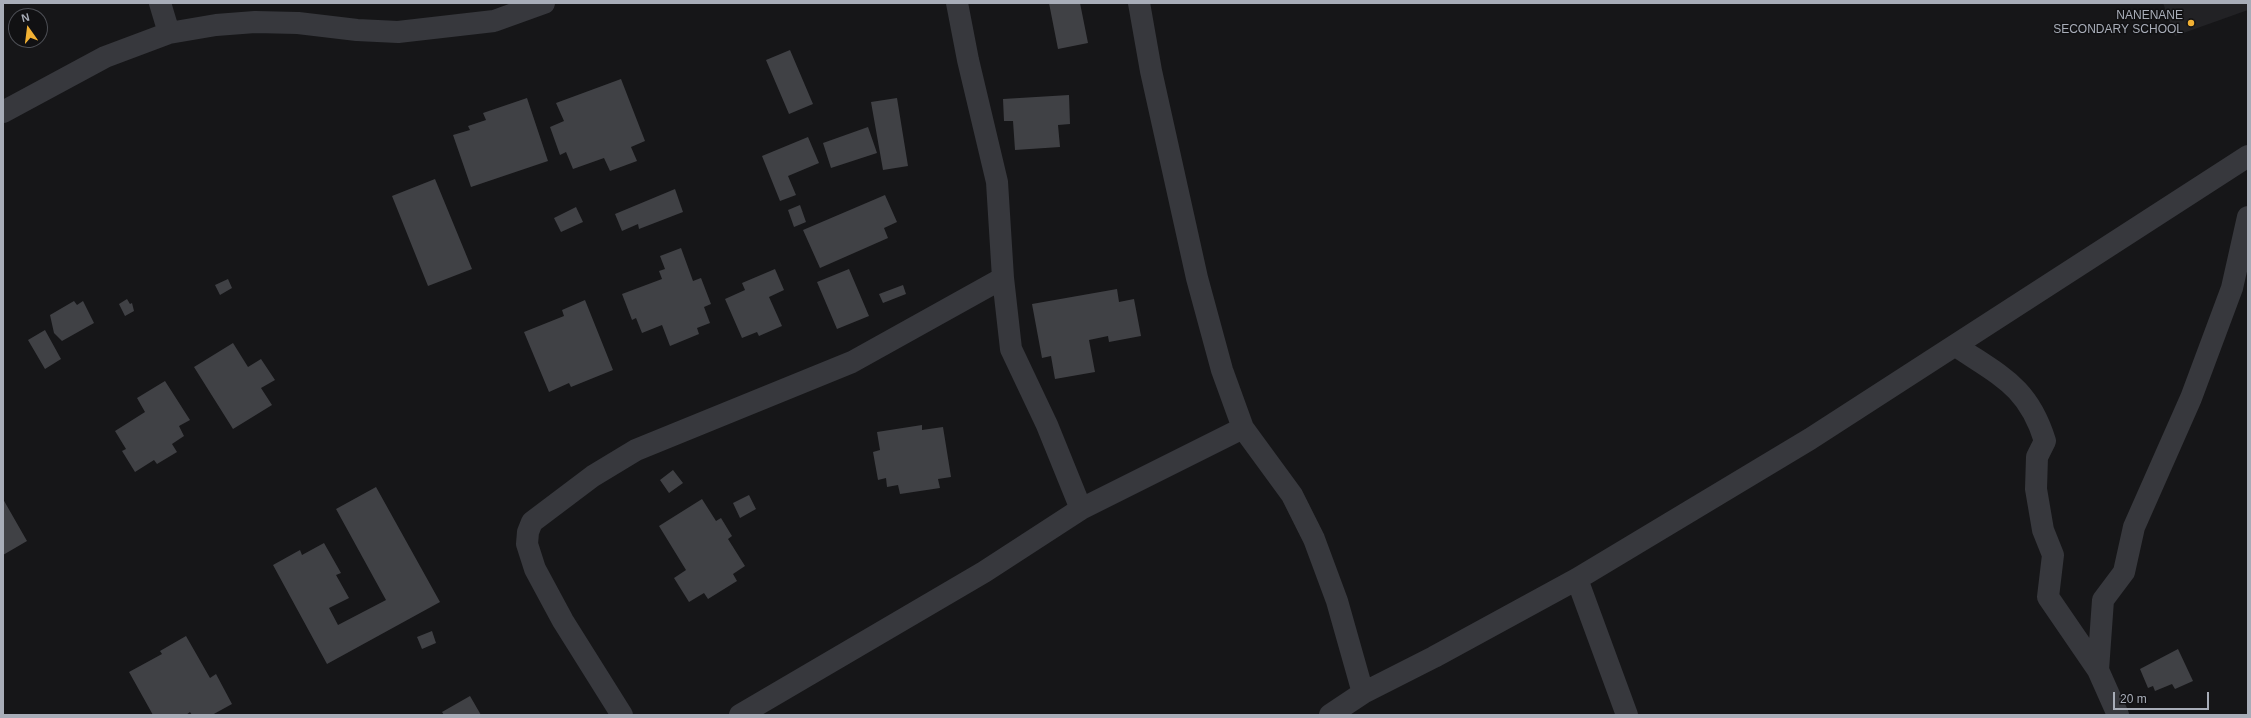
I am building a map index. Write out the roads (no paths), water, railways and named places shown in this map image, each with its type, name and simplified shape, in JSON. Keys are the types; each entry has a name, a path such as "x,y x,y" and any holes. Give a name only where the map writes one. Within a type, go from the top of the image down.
{"street":[{"path":"160,3 169,33"},
{"path":"3,112 105,57 169,33 216,25 256,22 298,23 357,30 398,32 494,21 544,3"},
{"path":"957,3 968,60 997,182 1003,278 1011,349 1047,424 1081,510"},
{"path":"1139,3 1196,278 1222,370 1243,428 1292,495 1314,539 1337,601 1363,693"},
{"path":"1330,715 1363,693 1434,657 1577,579 1810,439 2248,156"},
{"path":"2098,670 2103,600 2124,572 2134,527 2191,398 2232,288 2247,230 2248,217"},
{"path":"622,715 563,621 535,569 527,544 528,532 532,522 593,476 636,450 852,362 1003,278"},
{"path":"1956,346 2015,387 2028,402 2039,421 2045,441 2037,457 2036,489 2043,530 2053,555 2048,597 2098,670 2118,715"},
{"path":"740,715 984,572 1081,510 1243,428"},
{"path":"1577,579 1627,715"}],"place":[{"name":"NANENANE SECONDARY SCHOOL","path":"2191,23"}]}
